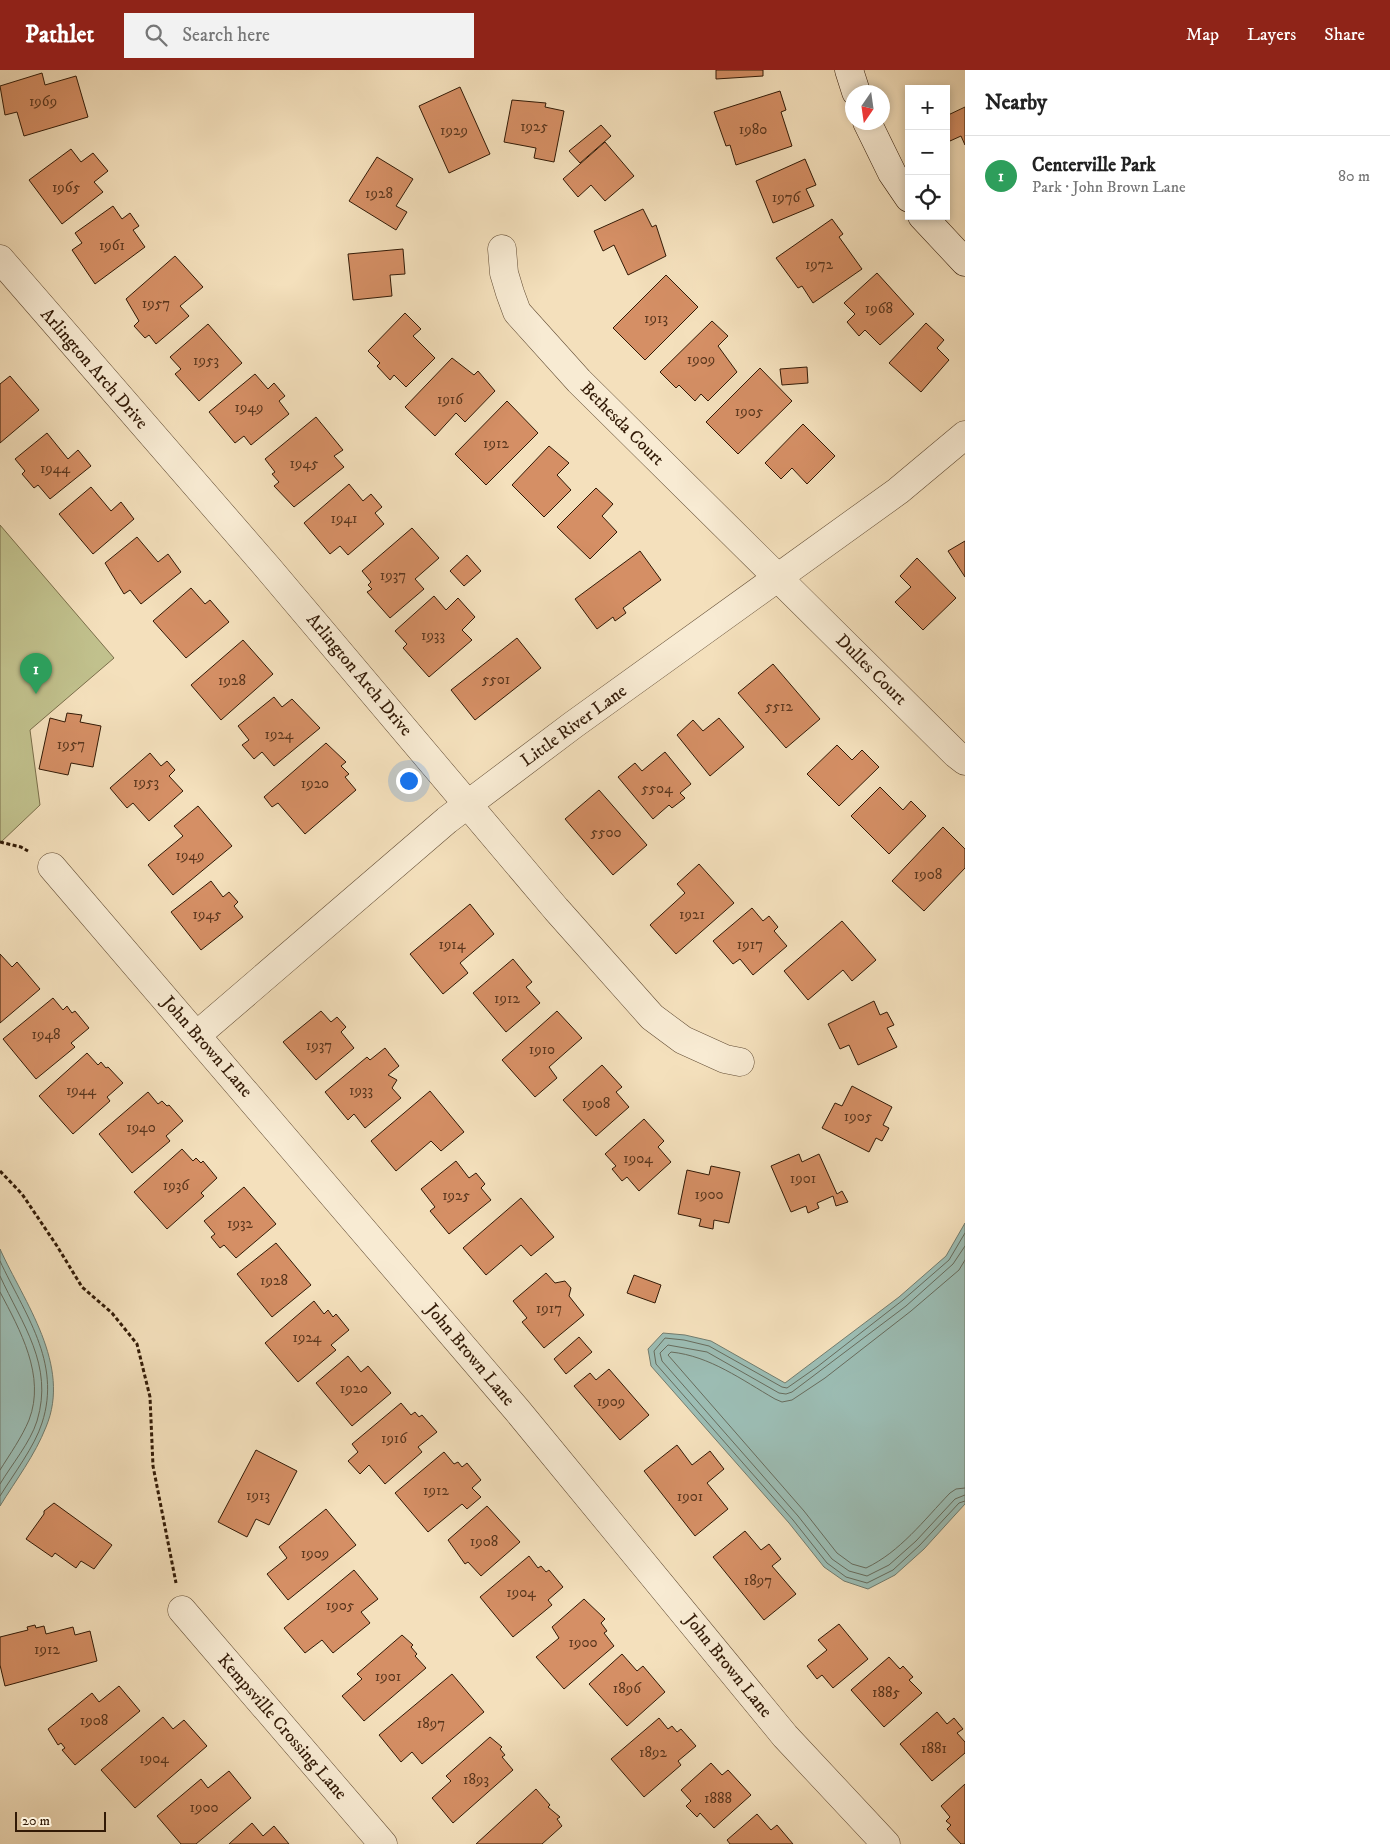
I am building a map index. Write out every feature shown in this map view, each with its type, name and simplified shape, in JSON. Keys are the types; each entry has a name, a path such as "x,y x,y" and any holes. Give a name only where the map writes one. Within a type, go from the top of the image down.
{"street":[{"path":"849,70 854,85"},
{"path":"871,130 892,173 905,192"},
{"path":"926,220 965,262"},
{"name":"Bethesda Court","path":"502,249 504,273 517,312 579,381 778,578"},
{"name":"Arlington Arch Drive","path":"0,259 268,568 556,909 652,1016 683,1040 725,1058 740,1062"},
{"name":"Little River Lane","path":"197,1035 447,820 573,725 898,491 965,435"},
{"name":"Dulles Court","path":"778,578 965,761"},
{"name":"John Brown Lane","path":"52,866 517,1410 786,1736 886,1844"},
{"name":"Kempsville Crossing Lane","path":"182,1610 383,1844"}],"path":[{"path":"0,1171 22,1194 82,1287 112,1313 137,1344 150,1397 153,1466 182,1610"}],"green space":[{"path":"0,525 114,658 30,730 40,805 0,843"}],"water":[{"path":"965,1223 965,1504 924,1549 895,1575 868,1589 844,1581 824,1567 789,1523 651,1366 648,1349 663,1333 685,1335 711,1341 785,1383 899,1297 946,1256"},
{"path":"0,1249 42,1335 49,1357 53,1380 52,1404 42,1437 0,1506"}],"building":[{"path":"716,70 763,70 763,76 716,79"},
{"path":"42,73 45,85 76,76 88,117 24,136 17,112 5,115 0,86"},
{"path":"460,87 490,154 449,173 419,106"},
{"path":"780,91 786,110 781,112 792,146 736,165 730,145 726,146 714,112"},
{"path":"512,100 546,103 545,107 564,111 554,162 534,158 536,148 504,142"},
{"path":"965,107 965,145 961,136 950,141 950,114"},
{"path":"601,125 611,136 580,163 569,151"},
{"path":"605,142 634,176 605,201 591,185 578,197 563,179"},
{"path":"71,149 81,162 93,153 108,171 94,182 103,192 62,224 29,180"},
{"path":"377,157 413,179 396,206 407,212 396,230 349,201"},
{"path":"805,159 816,185 806,189 814,206 773,223 756,181"},
{"path":"113,206 122,219 130,213 139,226 133,230 145,247 95,284 72,250 82,243 75,233"},
{"path":"643,209 652,227 656,225 666,256 628,275 614,245 603,251 594,231"},
{"path":"832,219 843,234 839,237 862,269 813,303 802,286 798,288 776,258"},
{"path":"403,249 405,274 390,275 392,296 353,300 348,254"},
{"path":"175,256 203,287 180,306 189,316 156,344 149,335 145,338 134,326 139,321 126,299"},
{"path":"877,273 914,314 880,345 865,330 859,336 847,322 855,314 844,303"},
{"path":"666,275 698,307 645,360 613,328"},
{"path":"405,313 421,329 413,336 435,358 406,387 394,375 390,380 377,366 380,363 368,351"},
{"path":"712,321 728,336 718,346 737,372 708,401 701,394 695,401 679,385 676,388 660,372"},
{"path":"926,323 944,340 937,348 949,360 921,392 889,363"},
{"path":"208,324 242,363 199,401 175,374 181,369 170,357"},
{"path":"452,358 474,375 478,371 495,391 465,422 456,413 435,436 405,407"},
{"path":"807,367 808,383 782,385 780,369"},
{"path":"760,368 792,401 738,454 706,422"},
{"path":"255,374 268,389 274,383 285,396 279,401 289,414 251,445 244,436 235,443 209,412"},
{"path":"10,376 39,410 0,443 0,384"},
{"path":"507,401 538,433 486,485 455,454"},
{"path":"316,417 343,450 334,456 344,467 294,507 274,486 279,482 272,474 275,472 265,459"},
{"path":"803,424 835,456 807,484 792,468 781,479 765,463"},
{"path":"47,433 68,459 78,450 91,466 50,499 38,485 34,488 22,474 25,471 15,459"},
{"path":"549,446 569,463 557,475 571,490 544,517 512,485"},
{"path":"349,484 363,501 371,494 382,507 375,513 384,524 348,555 340,546 330,554 304,523"},
{"path":"91,487 111,511 121,502 134,519 93,554 59,514"},
{"path":"596,488 613,504 602,516 617,532 590,559 557,527"},
{"path":"412,528 439,558 415,579 424,589 390,618 367,592 372,589 368,585 371,582 362,571"},
{"path":"137,537 158,562 168,554 181,572 141,604 130,590 124,594 105,563"},
{"path":"965,541 965,577 948,551"},
{"path":"640,551 661,580 623,608 626,613 615,621 613,617 597,629 575,599"},
{"path":"467,555 481,571 464,586 450,571"},
{"path":"917,558 956,598 923,630 895,602 911,587 900,576"},
{"path":"191,588 205,604 210,600 229,622 186,658 153,621"},
{"path":"434,596 446,610 458,598 475,617 462,630 472,640 429,677 403,648 407,644 395,631"},
{"path":"517,638 541,668 475,720 451,690"},
{"path":"243,640 273,674 221,720 191,685"},
{"path":"773,664 820,719 786,748 738,693"},
{"path":"274,697 282,707 292,699 320,728 274,766 262,752 254,759 242,745 249,740 238,726"},
{"path":"67,713 82,715 80,722 101,726 93,767 71,763 68,775 39,769 50,718 65,722"},
{"path":"719,718 744,747 710,776 677,735 693,720 703,731"},
{"path":"326,743 346,762 341,766 349,774 345,777 356,790 305,834 278,803 272,807 264,797"},
{"path":"837,745 852,760 862,750 879,767 839,806 807,774"},
{"path":"665,752 691,784 680,793 685,798 672,808 669,805 653,819 618,777 635,763 642,771"},
{"path":"150,753 161,766 167,761 175,770 169,776 183,791 149,821 133,803 127,808 110,788"},
{"path":"880,787 903,810 911,801 926,816 889,854 851,816"},
{"path":"599,790 647,845 613,875 565,819"},
{"path":"198,806 232,846 173,895 148,865 183,836 174,826"},
{"path":"943,827 965,849 965,868 924,911 892,881"},
{"path":"699,864 734,903 676,954 650,925 685,893 677,884"},
{"path":"211,881 223,897 229,892 238,902 234,906 243,917 201,950 171,912"},
{"path":"470,904 494,934 460,963 468,973 443,994 410,954"},
{"path":"752,908 763,921 769,916 778,927 774,931 787,946 753,975 740,959 733,964 713,941"},
{"path":"842,921 876,960 852,981 843,970 808,1000 784,971"},
{"path":"0,954 12,967 17,962 40,989 0,1023"},
{"path":"513,959 532,982 526,987 540,1003 506,1032 473,993"},
{"path":"53,998 63,1010 67,1006 72,1013 75,1011 89,1028 71,1043 75,1047 36,1079 3,1039"},
{"path":"874,1001 880,1015 887,1012 894,1025 887,1028 897,1047 858,1065 849,1045 840,1049 828,1024"},
{"path":"321,1011 331,1022 337,1017 346,1027 341,1032 354,1048 316,1080 283,1042"},
{"path":"557,1011 582,1038 549,1067 557,1078 535,1097 502,1060"},
{"path":"385,1048 399,1066 388,1075 397,1080 392,1088 401,1098 365,1128 354,1114 348,1120 325,1092 367,1057 370,1060"},
{"path":"87,1053 98,1065 101,1062 106,1068 108,1067 123,1083 107,1097 110,1101 73,1134 39,1096"},
{"path":"602,1065 622,1087 616,1092 629,1107 596,1136 563,1100"},
{"path":"852,1086 892,1107 883,1125 889,1128 882,1141 876,1138 869,1152 822,1128 835,1103 842,1106"},
{"path":"430,1091 464,1132 441,1151 431,1141 396,1171 371,1141"},
{"path":"148,1092 158,1104 162,1101 167,1106 169,1105 183,1121 166,1136 170,1141 132,1173 99,1134"},
{"path":"644,1119 664,1141 658,1147 671,1162 639,1191 627,1177 622,1181 612,1169 616,1166 605,1154"},
{"path":"182,1149 193,1161 196,1158 201,1163 203,1161 217,1178 201,1193 204,1196 167,1229 134,1192"},
{"path":"799,1154 802,1162 819,1154 837,1194 842,1191 848,1202 836,1206 833,1196 817,1203 819,1208 808,1213 806,1206 791,1212 771,1166"},
{"path":"456,1161 469,1178 476,1173 485,1184 481,1188 491,1200 449,1234 430,1211 435,1207 421,1189"},
{"path":"711,1166 740,1172 729,1223 714,1220 713,1229 699,1226 701,1219 678,1214 687,1170 709,1175"},
{"path":"244,1187 276,1224 236,1258 224,1245 220,1248 211,1237 215,1234 204,1221"},
{"path":"521,1198 554,1237 531,1256 521,1245 486,1275 463,1248"},
{"path":"276,1243 311,1285 272,1317 237,1274"},
{"path":"546,1273 555,1283 565,1281 571,1288 569,1296 584,1315 544,1348 522,1322 527,1318 513,1301"},
{"path":"634,1275 661,1285 655,1303 627,1293"},
{"path":"314,1301 324,1314 328,1310 333,1317 336,1314 349,1330 331,1345 336,1350 298,1382 265,1343"},
{"path":"579,1337 592,1352 566,1374 554,1359"},
{"path":"348,1356 361,1372 368,1366 391,1393 352,1426 316,1383"},
{"path":"609,1369 649,1415 620,1440 574,1386 590,1373 596,1380"},
{"path":"401,1403 411,1415 415,1412 419,1417 422,1415 437,1432 418,1447 422,1452 385,1484 369,1465 360,1474 348,1461 358,1452 352,1444"},
{"path":"677,1445 692,1465 710,1451 724,1469 707,1483 728,1509 695,1536 644,1471"},
{"path":"256,1450 297,1471 269,1525 256,1519 247,1537 218,1522"},
{"path":"444,1452 454,1464 458,1462 462,1467 467,1463 481,1480 472,1488 481,1497 467,1509 462,1504 428,1532 395,1493"},
{"path":"54,1503 112,1545 94,1569 81,1561 76,1568 55,1553 52,1557 26,1539 44,1514 44,1511"},
{"path":"487,1506 520,1542 481,1576 468,1562 465,1564 448,1540"},
{"path":"326,1509 356,1545 288,1600 267,1574 287,1558 279,1547"},
{"path":"745,1531 761,1550 769,1544 781,1559 772,1566 796,1594 764,1620 713,1557"},
{"path":"529,1556 538,1568 541,1566 546,1572 549,1570 563,1587 548,1600 552,1605 513,1637 480,1597"},
{"path":"354,1570 378,1599 361,1612 370,1623 333,1653 322,1640 305,1653 284,1628"},
{"path":"584,1599 605,1619 601,1623 607,1631 604,1633 614,1646 564,1689 536,1657 559,1638 552,1627"},
{"path":"839,1624 868,1659 833,1688 822,1675 817,1679 807,1666 827,1650 818,1640"},
{"path":"35,1625 36,1628 44,1626 46,1634 73,1627 75,1635 90,1631 97,1661 5,1686 0,1665 0,1637 28,1630 27,1627"},
{"path":"402,1635 413,1645 411,1647 417,1654 415,1656 426,1668 364,1721 342,1696 362,1679 357,1674"},
{"path":"622,1654 637,1671 643,1666 665,1692 627,1726 589,1684"},
{"path":"889,1657 900,1669 903,1666 913,1677 909,1680 922,1693 884,1727 851,1690"},
{"path":"452,1674 484,1712 422,1764 412,1752 401,1762 379,1735"},
{"path":"119,1686 140,1711 75,1765 62,1750 65,1748 61,1743 58,1745 48,1729 92,1693 99,1702"},
{"path":"937,1712 947,1724 954,1718 963,1729 957,1733 965,1742 965,1753 932,1781 900,1744"},
{"path":"163,1717 173,1729 184,1720 207,1746 135,1808 101,1770"},
{"path":"659,1718 668,1729 672,1726 677,1732 681,1729 696,1746 678,1761 681,1765 644,1797 611,1759"},
{"path":"490,1737 502,1747 500,1749 505,1755 502,1757 513,1770 453,1823 432,1798 451,1781 446,1776"},
{"path":"711,1763 722,1775 728,1770 751,1795 714,1828 700,1813 697,1817 686,1806 691,1801 681,1790"},
{"path":"229,1771 251,1798 196,1844 181,1844 157,1816 201,1779 208,1788"},
{"path":"965,1784 965,1844 961,1844 947,1829 951,1825 946,1821 950,1817 941,1806"},
{"path":"536,1789 550,1805 548,1807 560,1817 557,1819 562,1826 542,1844 476,1844"},
{"path":"757,1814 771,1830 777,1825 793,1844 730,1844 727,1840"},
{"path":"252,1823 263,1836 274,1826 289,1844 229,1844"}],"place":[{"name":"Centerville Park","path":"36,694"}]}
